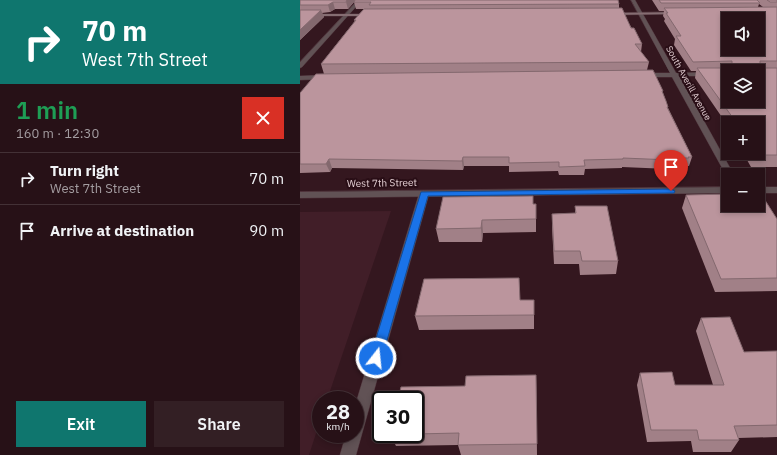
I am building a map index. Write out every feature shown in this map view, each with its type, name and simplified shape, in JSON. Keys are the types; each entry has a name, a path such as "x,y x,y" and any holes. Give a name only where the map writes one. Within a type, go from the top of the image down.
{"main road":[{"path":"603,14 679,13"},
{"path":"300,15 379,15"}],"street":[{"path":"300,66 348,15 360,0"},
{"name":"South Averill Avenue","path":"633,0 726,168"},
{"path":"636,75 721,74"},
{"path":"300,78 336,77"},
{"name":"West 7th Street","path":"300,195 721,190"},
{"path":"765,190 777,190"},
{"path":"364,400 424,194"},
{"path":"348,455 351,443"}],"shaded area":[{"path":"391,211 330,391 312,391 313,443 309,455 300,455 300,212"}],"building":[{"path":"300,0 347,0 346,2 333,2 328,5 300,5"},
{"path":"355,0 618,0 619,4 369,5 371,2 354,2"},
{"path":"659,0 757,0 760,3 661,3"},
{"path":"767,0 777,0 777,2 770,2"},
{"path":"777,7 777,61 760,61 760,64 732,64 732,61 693,62 676,36 681,36 666,13 668,13 664,8"},
{"path":"622,8 631,28 634,28 642,44 635,44 649,62 321,64 364,9"},
{"path":"300,10 321,10 300,30"},
{"path":"697,68 721,68 721,101"},
{"path":"765,68 777,68 777,155 765,155 765,116 732,116 726,108 765,108"},
{"path":"653,70 663,91 667,107 692,157 670,158 671,160 623,158 584,160 585,166 559,167 559,162 509,163 509,157 463,157 462,161 329,159 326,164 300,164 300,93 316,74"},
{"path":"721,194 721,212 765,212 765,200 777,219 777,278 721,279 686,195"},
{"path":"533,196 533,204 536,204 536,219 482,220 481,228 436,229 443,197"},
{"path":"575,206 607,206 618,261 582,261 580,251 554,251 552,214 576,213"},
{"path":"519,278 520,300 534,300 534,315 415,316 424,279"},
{"path":"730,317 744,352 777,351 777,425 734,426 739,440 699,440 697,430 651,430 640,373 672,372 675,385 724,385 701,318"},
{"path":"536,375 537,444 458,445 459,433 424,434 424,391 400,391 401,387 465,386 466,376"}],"route":[{"path":"376,358 424,194 671,191"}]}
